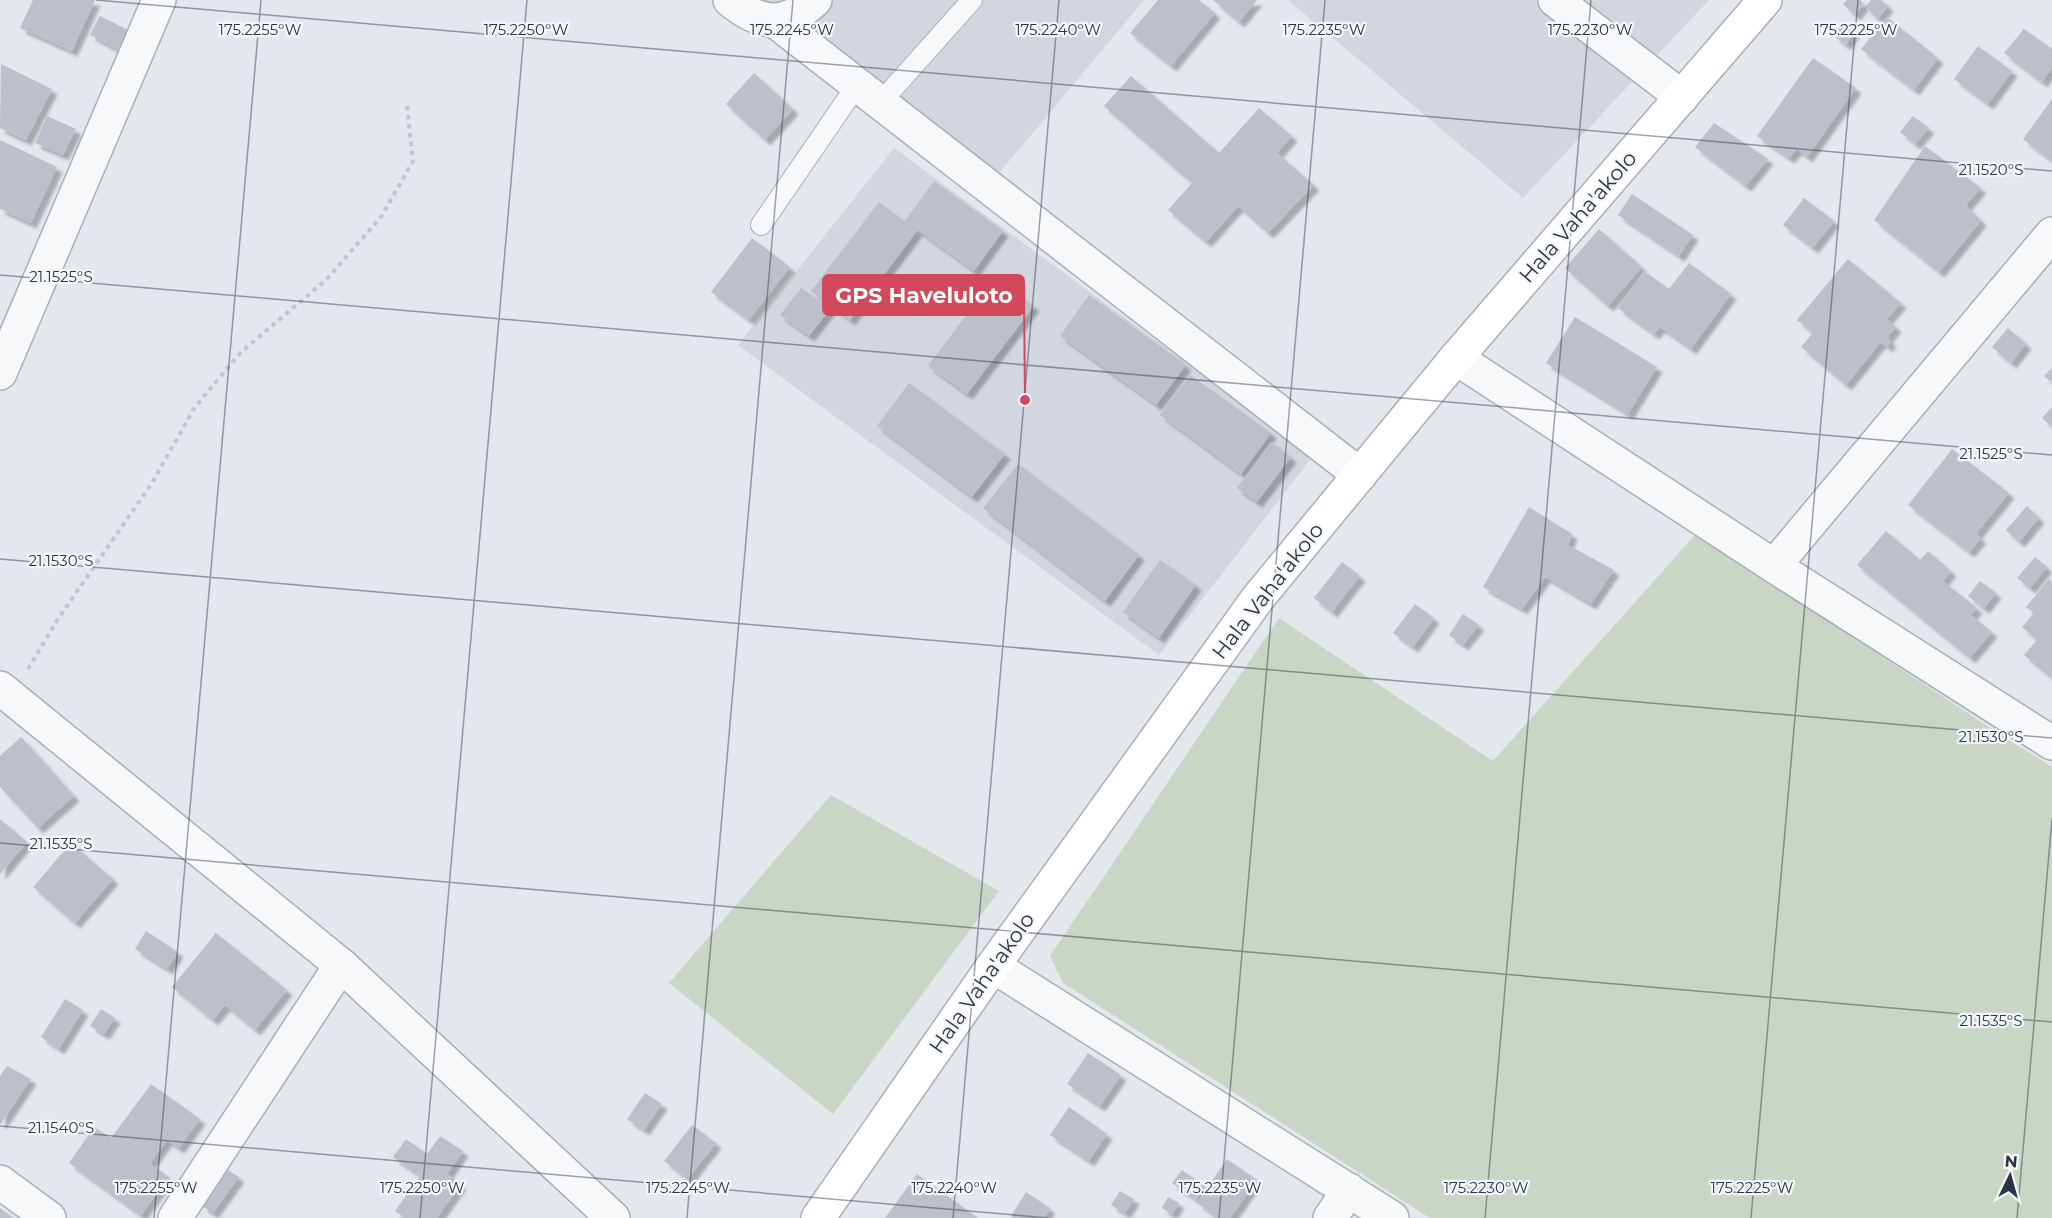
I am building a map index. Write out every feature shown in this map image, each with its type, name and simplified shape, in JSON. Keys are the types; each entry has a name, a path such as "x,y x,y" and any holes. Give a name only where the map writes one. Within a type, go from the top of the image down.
{"main road":[{"name":"Hala Vaha'akolo","path":"818,1218 993,966 1258,598 1456,358 1765,0"}],"street":[{"path":"0,373 159,0"},
{"path":"730,0 747,14 775,21 1360,475"},
{"path":"775,21 804,10 815,0"},
{"path":"1555,0 1682,97"},
{"path":"1774,566 2052,234"},
{"path":"1456,358 1774,566 2052,742"},
{"path":"5,692 341,966 613,1218"},
{"path":"176,1218 341,966"},
{"path":"993,966 1392,1218"},
{"path":"0,1182 49,1218"},
{"path":"1330,1218 1349,1190"}],"lane":[{"path":"761,225 869,94 972,0"}],"path":[{"path":"5,692 152,483 195,407 241,352 326,280 381,217 413,161 406,106"}],"shaded area":[{"path":"749,0 1144,0 995,178"},
{"path":"1288,0 1709,0 1523,198"},
{"path":"894,148 1313,456 1159,655 738,345"}],"green space":[{"path":"1696,534 2052,767 2052,1218 1430,1218 1063,983 1050,956 1279,618 1493,761"},
{"path":"831,795 999,891 833,1114 669,983"}],"building":[{"path":"33,0 95,0 72,51 20,28"},
{"path":"1158,0 1199,0 1215,13 1171,66 1130,33"},
{"path":"1213,0 1257,0 1239,22"},
{"path":"1847,0 1860,0 1864,4 1855,15 1843,4"},
{"path":"1871,0 1881,0 1888,6 1878,19 1865,7"},
{"path":"100,16 132,32 123,52 90,35"},
{"path":"1887,17 1938,58 1914,90 1861,49"},
{"path":"1842,25 1854,32 1846,45 1834,36"},
{"path":"2024,29 2052,49 2052,68 2042,82 2004,53"},
{"path":"1978,46 2012,71 1988,104 1954,79"},
{"path":"1813,58 1856,88 1807,157 1797,149 1789,158 1757,136"},
{"path":"1,64 52,89 26,140 0,128"},
{"path":"754,73 793,109 765,140 726,104"},
{"path":"1131,76 1219,153 1259,108 1292,136 1277,153 1314,185 1268,233 1238,206 1206,242 1168,210 1192,183 1104,106"},
{"path":"2052,99 2052,161 2023,139"},
{"path":"47,116 76,129 63,155 35,143"},
{"path":"1913,116 1929,128 1915,144 1900,132"},
{"path":"1714,123 1768,159 1746,186 1695,147"},
{"path":"0,140 57,167 31,223 0,209"},
{"path":"1925,146 1981,188 1966,205 1981,221 1939,272 1874,220"},
{"path":"934,181 1003,231 974,271 905,221"},
{"path":"1632,194 1693,235 1679,256 1618,215"},
{"path":"1804,198 1834,221 1813,248 1783,225"},
{"path":"879,202 917,231 850,320 811,291"},
{"path":"1599,229 1642,267 1608,306 1565,268"},
{"path":"752,238 790,267 749,320 711,292"},
{"path":"1848,259 1901,303 1887,319 1896,327 1887,338 1891,341 1887,347 1881,342 1846,385 1801,347 1813,333 1797,320"},
{"path":"1689,263 1731,294 1691,349 1660,327 1654,334 1618,308 1644,271 1669,289"},
{"path":"995,277 1034,306 967,394 928,366"},
{"path":"801,288 830,309 809,336 780,315"},
{"path":"1089,295 1186,365 1156,405 1060,336"},
{"path":"1575,317 1657,367 1628,414 1546,363"},
{"path":"2008,328 2026,344 2011,363 1992,347"},
{"path":"2052,368 2052,383 2044,376"},
{"path":"1190,375 1271,433 1241,474 1160,415"},
{"path":"909,383 1005,454 972,497 877,426"},
{"path":"2052,407 2052,427 2042,418"},
{"path":"1271,442 1291,457 1257,502 1237,488"},
{"path":"1952,449 2009,493 1976,534 1981,538 1969,552 1908,505"},
{"path":"1018,464 1139,555 1105,601 983,508"},
{"path":"2027,506 2039,518 2019,542 2006,530"},
{"path":"1529,507 1572,534 1568,545 1614,570 1591,604 1545,577 1522,609 1483,587"},
{"path":"1886,531 1920,560 1928,551 1951,571 1943,581 1977,608 1971,615 1992,632 1970,658 1857,565"},
{"path":"2035,557 2047,567 2030,588 2017,578"},
{"path":"1160,560 1196,585 1159,638 1123,612"},
{"path":"1342,562 1360,576 1332,612 1314,598"},
{"path":"2049,579 2052,582 2052,678 2024,655 2037,640 2022,627 2034,613 2026,607"},
{"path":"1980,581 1996,593 1984,608 1968,596"},
{"path":"1415,604 1434,618 1413,647 1393,633"},
{"path":"1463,614 1479,625 1463,645 1449,635"},
{"path":"21,737 74,796 38,828 0,787 0,756"},
{"path":"0,819 27,842 0,874"},
{"path":"71,843 113,879 75,923 33,887"},
{"path":"146,931 178,952 167,969 135,949"},
{"path":"216,933 287,990 255,1030 225,1005 213,1020 172,987"},
{"path":"65,999 83,1010 59,1049 41,1037"},
{"path":"101,1009 115,1018 104,1034 90,1026"},
{"path":"1088,1053 1121,1075 1100,1106 1067,1084"},
{"path":"7,1066 31,1079 0,1125 0,1076"},
{"path":"151,1084 200,1119 179,1148 167,1140 150,1164 169,1177 141,1215 69,1163 94,1127 111,1138"},
{"path":"645,1093 662,1104 644,1130 627,1119"},
{"path":"1069,1107 1107,1134 1089,1161 1050,1135"},
{"path":"692,1125 716,1143 688,1179 664,1161"},
{"path":"440,1136 463,1151 447,1174 461,1184 437,1218 405,1218 395,1211 420,1176 393,1157 406,1139 427,1154"},
{"path":"1227,1159 1257,1180 1230,1218 1219,1218 1197,1203"},
{"path":"228,1170 239,1177 213,1213 202,1206"},
{"path":"1182,1170 1206,1187 1196,1200 1172,1183"},
{"path":"917,1174 978,1218 885,1218"},
{"path":"1120,1191 1134,1199 1125,1213 1111,1205"},
{"path":"1026,1192 1050,1208 1045,1217 1047,1218 1014,1218 1011,1216"},
{"path":"1168,1197 1179,1203 1172,1214 1162,1208"},
{"path":"0,1208 11,1216 10,1218 0,1218"}],"place":[{"name":"GPS Haveluloto","path":"1025,400"}]}
